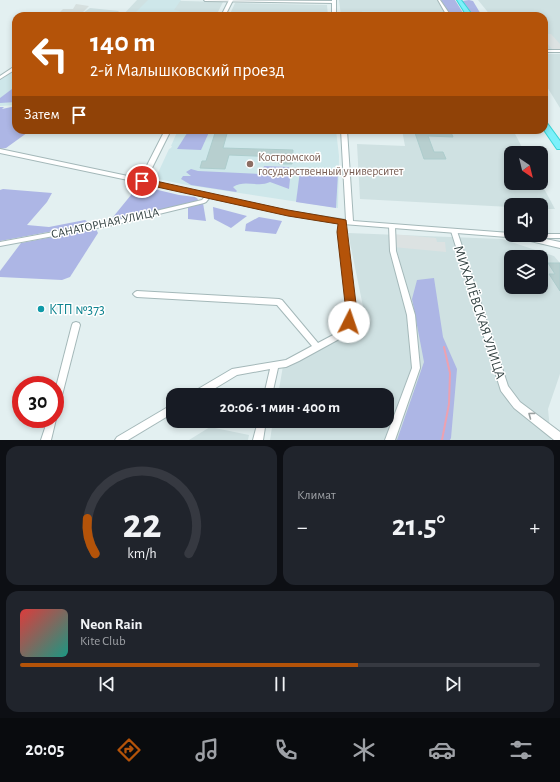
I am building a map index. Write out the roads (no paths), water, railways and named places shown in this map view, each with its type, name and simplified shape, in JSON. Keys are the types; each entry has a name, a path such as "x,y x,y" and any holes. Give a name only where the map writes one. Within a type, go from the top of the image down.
{"highway":[{"path":"459,0 467,12"},
{"path":"548,132 558,148"}],"street":[{"path":"205,0 334,1 334,12"},
{"path":"225,12 231,0"},
{"path":"439,0 446,12"},
{"path":"548,51 560,51"},
{"path":"0,78 12,70"},
{"path":"142,181 166,134"},
{"path":"208,388 235,372 275,365 296,359 338,336 345,330 352,312 341,232 346,223 344,134"},
{"path":"0,151 208,196 346,223 504,235"},
{"name":"САНАТОРНАЯ УЛИЦА","path":"0,244 118,222 204,201 208,196"},
{"path":"390,440 416,368 411,315 393,251 392,226"},
{"name":"МИХАЛЁВСКАЯ УЛИЦА","path":"454,231 504,388 517,405 560,438 559,440"},
{"path":"548,236 560,236"},
{"path":"546,242 560,245"},
{"path":"136,294 279,302 317,347"},
{"path":"63,376 76,325"},
{"path":"270,388 275,365"},
{"path":"120,440 166,412"},
{"path":"46,440 49,428"},
{"path":"258,440 261,428"}],"waterway":[{"path":"442,440 449,404 450,373 444,347"}],"place":[{"name":"Костромской государственный университет","path":"250,164"},
{"name":"КТП №373","path":"41,309"}]}
